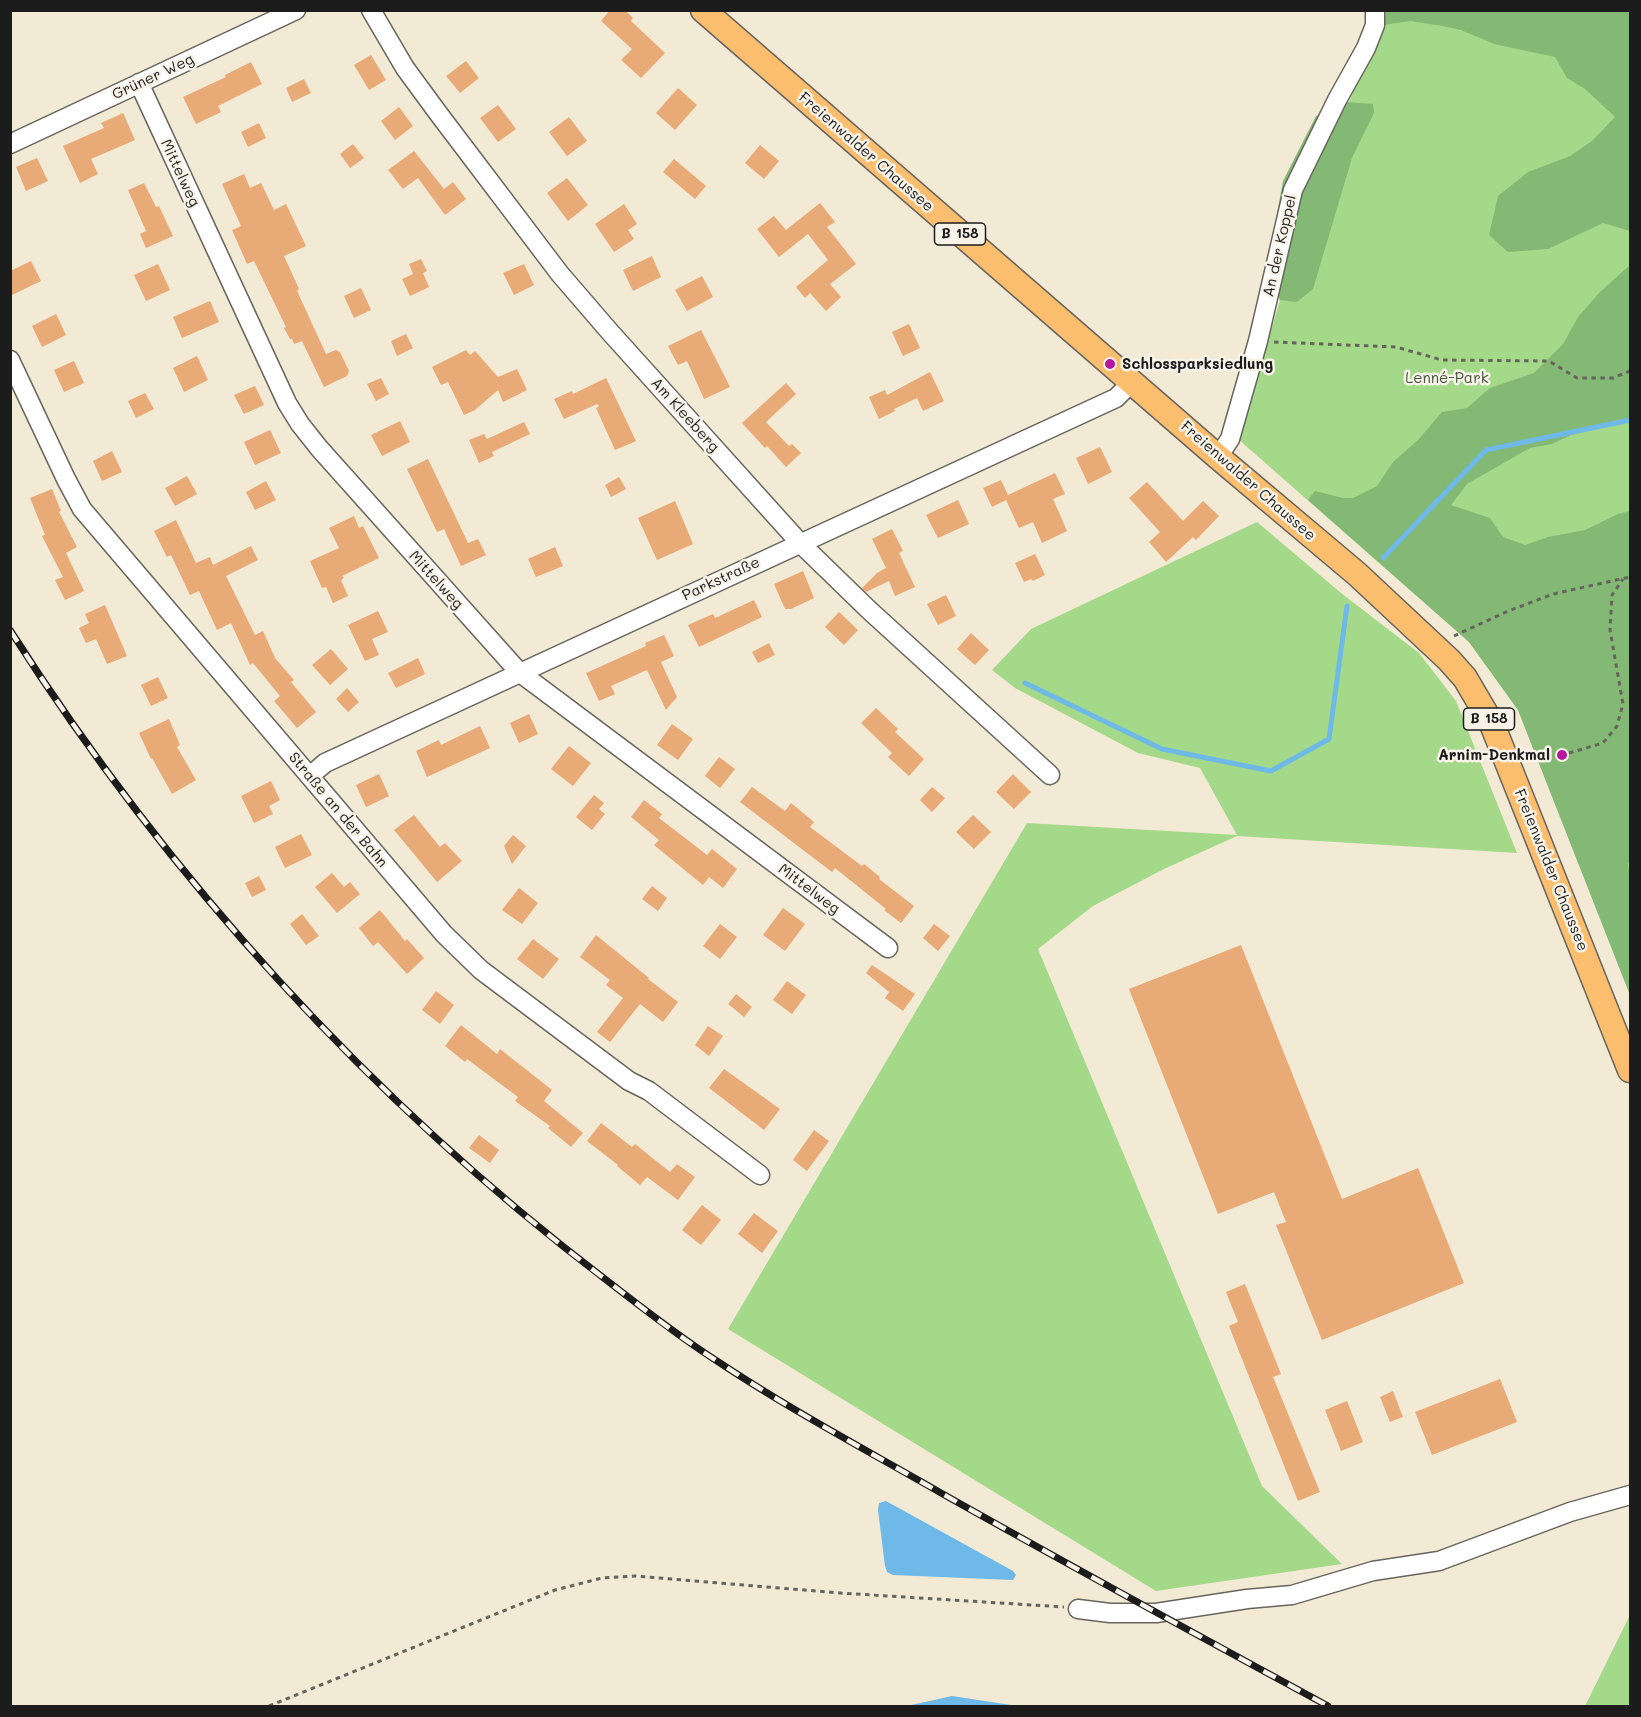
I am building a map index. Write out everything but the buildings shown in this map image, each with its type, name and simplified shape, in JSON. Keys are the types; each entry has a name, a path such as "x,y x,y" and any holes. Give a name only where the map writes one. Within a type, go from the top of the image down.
{"main road":[{"name":"Freienwalder Chaussee","path":"703,10 1218,457 1366,582 1465,678 1492,724 1630,1070"}],"street":[{"name":"Grüner Weg","path":"10,144 296,10"},
{"name":"Am Kleeberg","path":"371,10 405,68 560,274 617,340 800,543 869,610 1050,775"},
{"name":"An der Koppel","path":"1218,457 1230,440 1258,341 1293,190 1336,100 1366,48 1375,25 1375,10"},
{"name":"Mittelweg","path":"139,83 238,301 287,403 300,424 519,672 888,948"},
{"name":"Straße an der Bahn","path":"10,360 82,509 444,934 481,970 629,1081 650,1091 760,1175"},
{"name":"Parkstraße","path":"310,776 325,763 519,672 1118,397 1132,382"},
{"path":"1078,1609 1110,1613 1156,1613 1292,1594 1373,1571 1439,1561 1570,1512 1630,1495"}],"path":[{"path":"1258,341 1396,347 1442,360 1549,361 1576,378 1613,378 1630,370"},
{"path":"1454,636 1553,594 1630,577"},
{"path":"1569,753 1604,743 1617,726 1623,704 1617,681 1610,630 1612,596 1623,579"},
{"path":"269,1707 555,1590 602,1578 634,1576 1078,1609"}],"green space":[{"name":"Lenné-Park","path":"1383,11 1630,11 1630,995 1518,710 1469,642 1238,439 1323,158 1384,25"},
{"path":"1386,11 1630,11 1630,231 1603,223 1548,249 1508,252 1489,235 1498,196 1528,172 1570,156 1592,141 1615,117 1585,89 1567,78 1555,57 1494,44 1461,30 1443,26 1410,21 1384,25"},
{"path":"1346,102 1373,104 1374,113 1352,158 1313,289 1297,302 1280,300 1266,274 1283,181 1316,116"},
{"path":"1630,265 1630,421 1571,435 1552,444 1530,448 1467,484 1451,505 1490,518 1503,537 1525,545 1548,537 1585,530 1618,514 1630,511 1630,861 1628,864 1630,995 1518,710 1469,642 1308,500 1315,491 1343,498 1353,498 1377,486 1393,462 1418,440 1442,412 1467,408 1490,388 1534,373 1563,344 1578,317 1599,293"},
{"path":"1257,522 1341,593 1419,653 1456,701 1517,853 1237,836 1164,869 1093,906 1038,949 1262,1486 1342,1564 1156,1591 728,1329 1027,823 1237,835 1200,768 1138,753 1015,688 992,670 1031,629"},
{"path":"1630,1615 1630,1706 1585,1706"}],"water":[{"path":"886,1501 1013,1571 1016,1575 1013,1580 893,1575 887,1572 878,1510 879,1503"},
{"path":"952,1696 1011,1705 1011,1706 907,1706"}],"waterway":[{"path":"1383,558 1486,450 1630,420"},
{"path":"1025,683 1162,749 1271,771 1329,739 1347,606"}],"railway":[{"path":"10,630 72,722 137,811 206,898 279,981 355,1061 435,1137 518,1210 674,1331 772,1396 989,1520 1328,1706"}],"place":[{"name":"Schlossparksiedlung","path":"1110,364"},
{"name":"Arnim-Denkmal","path":"1562,755"}]}
